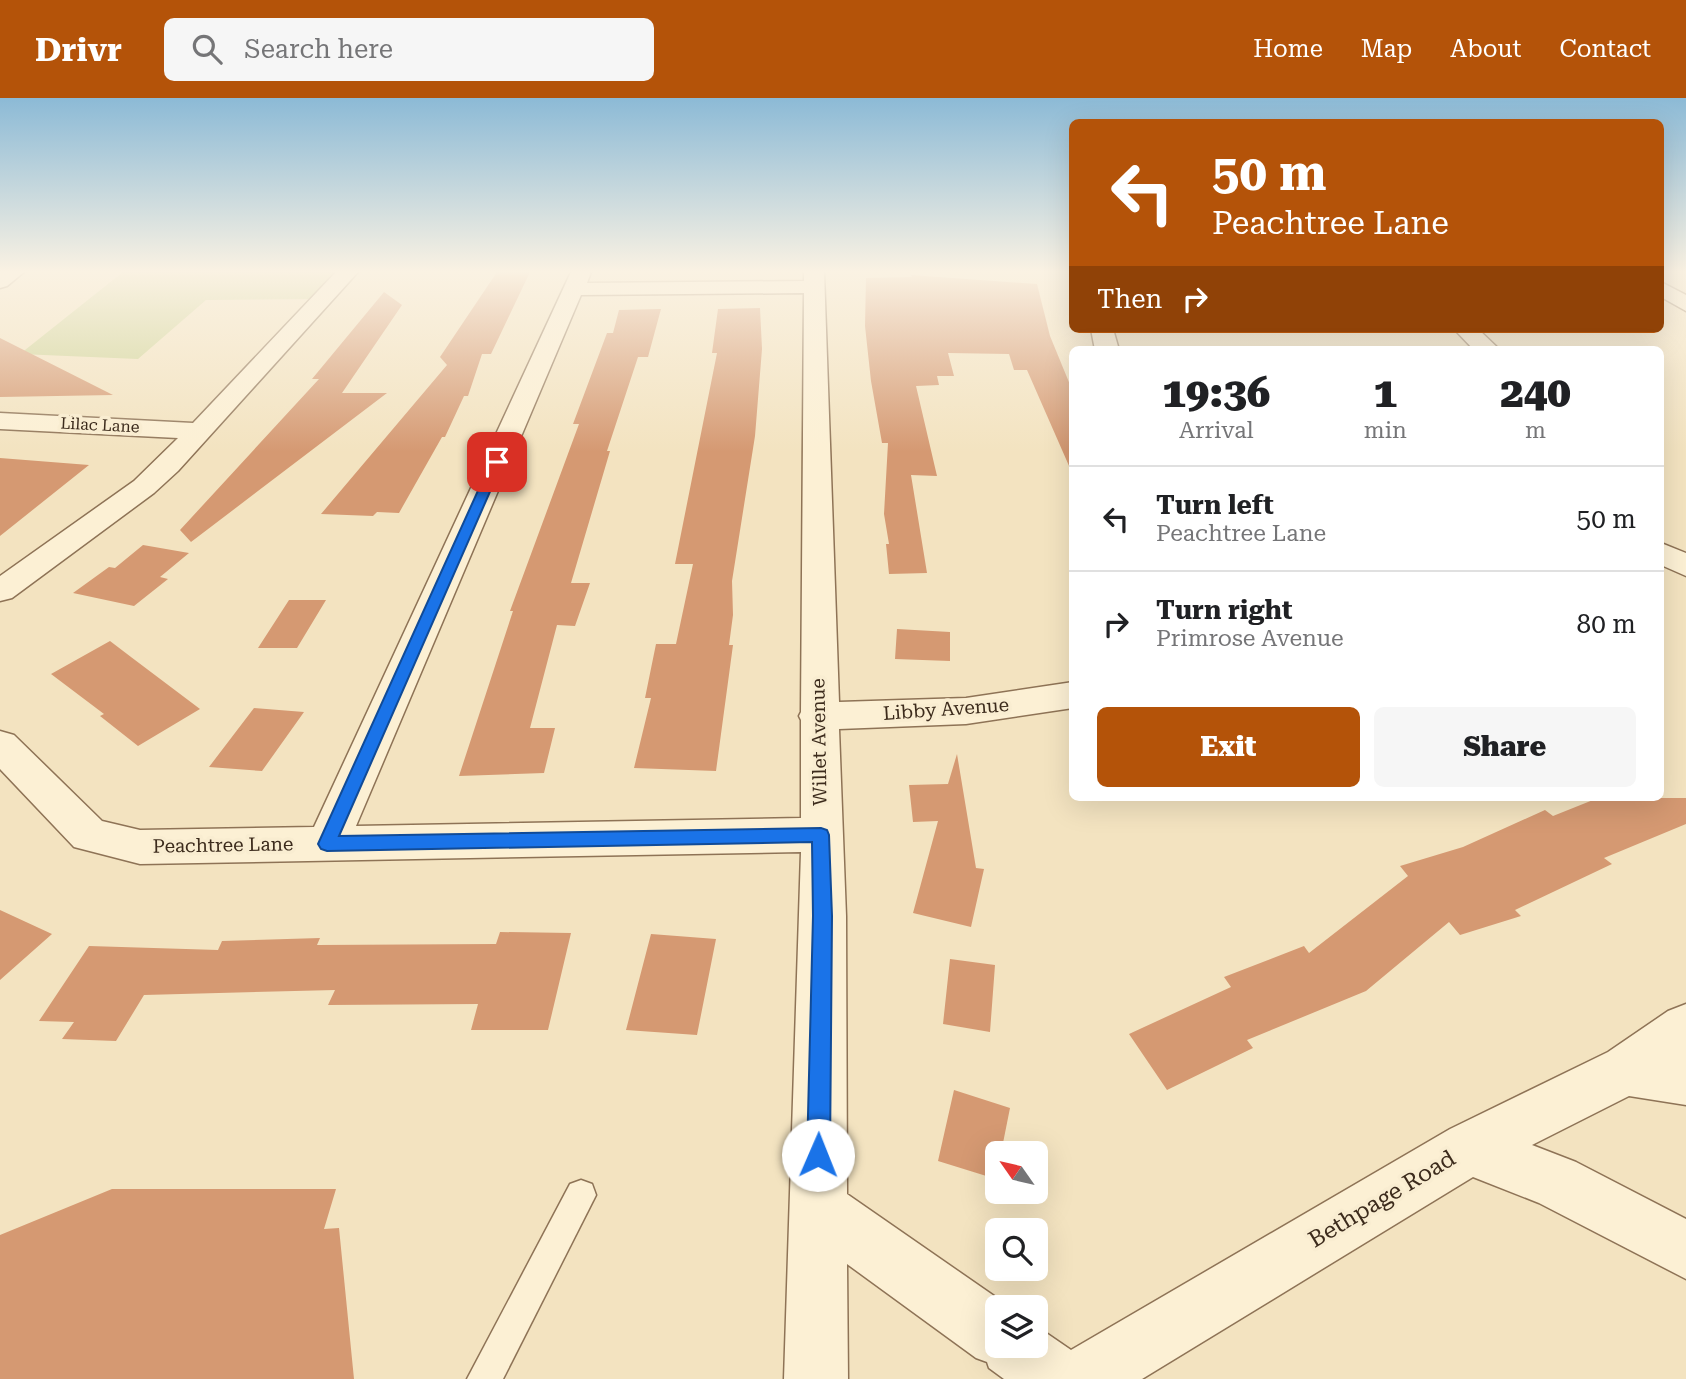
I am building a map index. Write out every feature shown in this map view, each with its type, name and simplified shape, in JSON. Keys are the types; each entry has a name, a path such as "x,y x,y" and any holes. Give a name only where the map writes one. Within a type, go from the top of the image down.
{"street":[{"path":"0,591 144,487 292,332"},
{"path":"327,844 554,332"},
{"name":"Willet Avenue","path":"814,332 822,916 816,1379"},
{"path":"1469,333 1484,346"},
{"name":"Lilac Lane","path":"0,421 201,430"},
{"path":"1664,554 1686,566"},
{"name":"Libby Avenue","path":"818,716 966,710 1069,696"},
{"name":"Peachtree Lane","path":"0,745 89,835 140,847 821,835"},
{"name":"Bethpage Road","path":"1083,1379 1469,1148 1626,1070 1683,1052"},
{"path":"1469,1148 1556,1182 1686,1250"},
{"path":"817,1208 985,1327"},
{"path":"1028,1358 1058,1379"}],"lane":[{"path":"484,1379 580,1195"}],"green space":[{"path":"48,332 169,332 138,359 20,354"}],"building":[{"path":"351,332 384,332 342,393 387,393 191,542 180,530 319,379 312,379"},
{"path":"457,332 502,332 491,354 482,354 468,396 464,396 445,437 442,437 399,513 377,512 373,516 321,514 447,365 440,357"},
{"path":"655,332 648,357 638,357 607,451 610,451 571,583 590,583 575,626 557,625 530,728 555,728 544,773 459,776 513,611 510,611 579,424 573,424 607,333"},
{"path":"715,332 761,332 755,436 732,581 733,615 729,645 733,645 716,771 634,768 651,698 645,698 656,644 676,644 693,564 675,564 717,353 712,353"},
{"path":"866,332 1049,332 1069,382 1069,466 1027,370 1014,370 1009,354 948,353 954,376 937,376 939,385 916,386 937,476 911,475 927,573 889,574 886,544 889,544 884,514 888,443 882,443"},
{"path":"0,338 113,395 0,397"},
{"path":"0,458 89,465 0,536"},
{"path":"143,545 189,553 160,577 168,579 134,606 73,593 109,567 115,568"},
{"path":"289,600 326,600 297,648 258,648"},
{"path":"897,629 950,632 950,661 895,659"},
{"path":"110,641 200,709 138,746 100,716 104,714 51,674"},
{"path":"254,708 304,712 262,771 209,767"},
{"path":"957,754 976,868 984,869 971,927 913,913 938,821 913,822 909,785 948,784"},
{"path":"1664,798 1686,798 1686,824 1604,858 1612,864 1515,910 1521,916 1460,935 1449,922 1366,991 1247,1040 1253,1048 1167,1090 1129,1034 1231,987 1224,977 1304,946 1309,953 1408,876 1400,866 1463,847 1545,810 1553,816 1590,801 1664,801"},
{"path":"0,910 52,934 0,980"},
{"path":"500,932 571,933 548,1030 471,1030 478,1004 328,1005 335,990 144,995 116,1041 62,1039 74,1022 39,1021 89,946 218,950 222,941 320,938 317,945 496,944"},
{"path":"651,934 716,939 697,1035 626,1030"},
{"path":"950,959 995,965 990,1032 943,1024"},
{"path":"954,1090 1010,1108 1003,1141 985,1141 985,1176 938,1161"},
{"path":"112,1189 336,1189 324,1229 339,1228 354,1379 0,1379 0,1235"}],"route":[{"path":"497,462 327,844 821,835 818,1155"}]}
